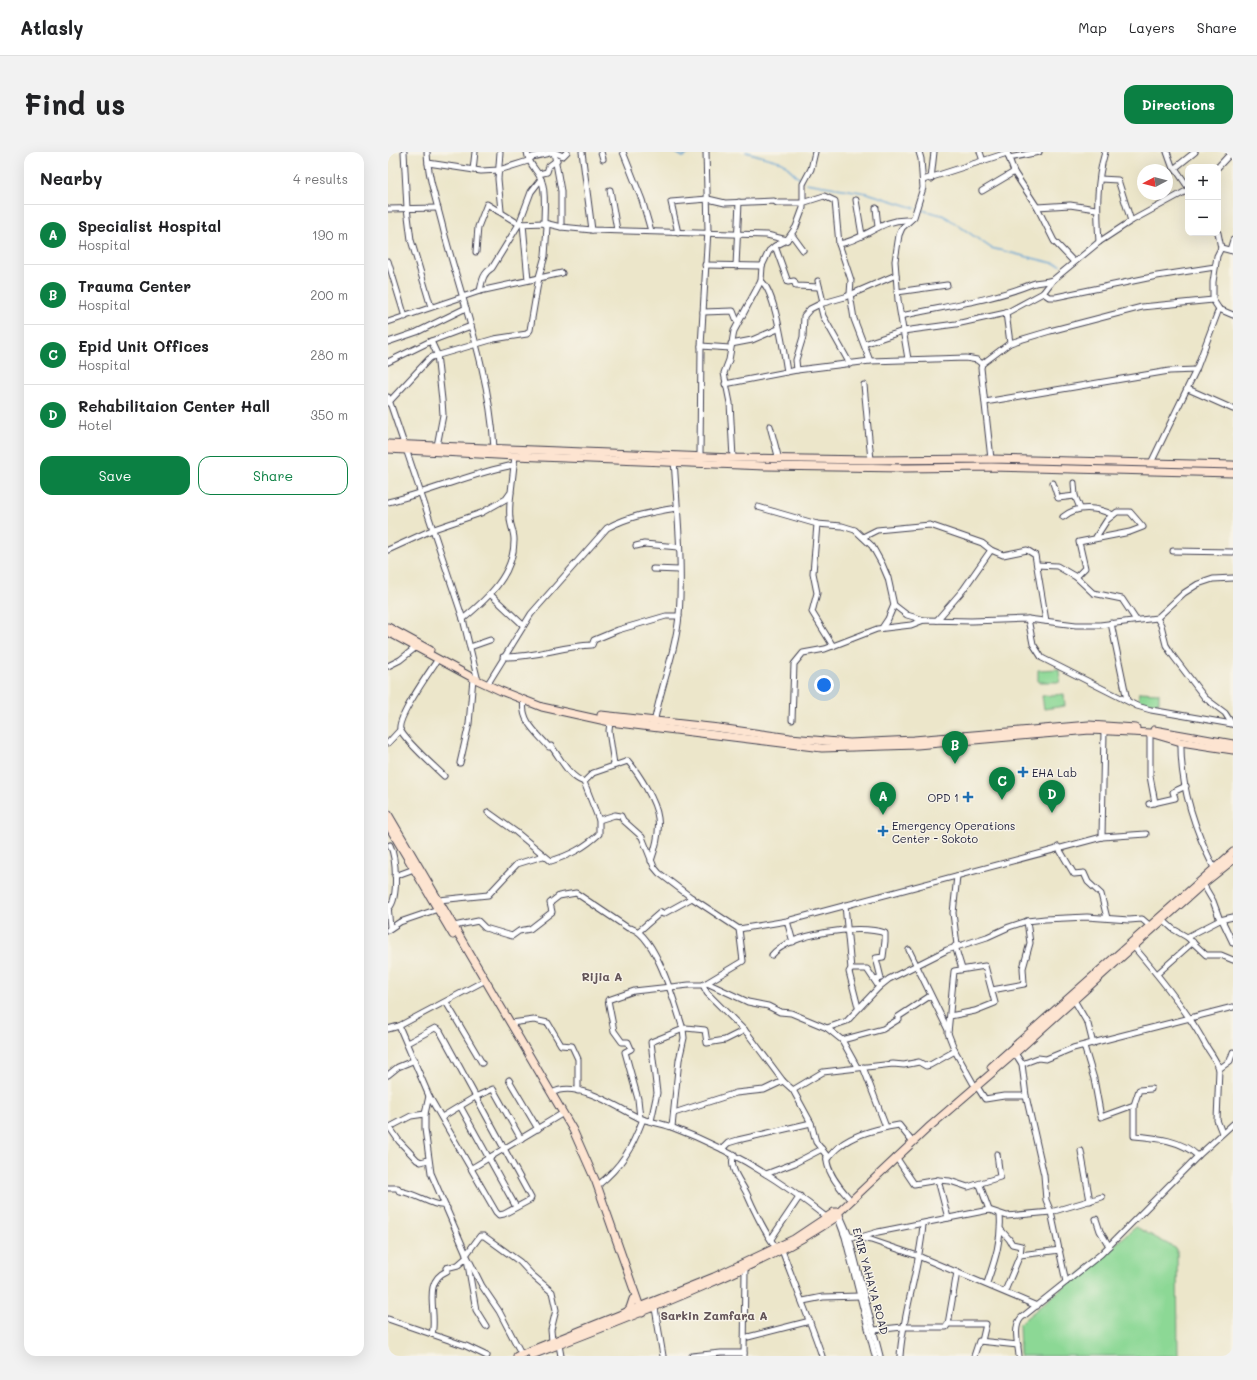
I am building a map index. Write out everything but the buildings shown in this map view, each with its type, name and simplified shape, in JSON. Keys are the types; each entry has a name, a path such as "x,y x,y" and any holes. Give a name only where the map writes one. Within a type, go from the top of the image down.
{"main road":[{"path":"388,444 405,447 515,456 674,458 700,456 733,458 871,460 991,459 1233,465"},
{"path":"388,449 437,446 494,448 836,467 991,467 1233,473"},
{"path":"388,627 475,678 566,709 654,724 822,748 917,745 1090,730 1150,733 1181,742 1233,750"},
{"path":"388,632 415,648 475,678 524,700 568,713 610,722 654,724 850,743 914,740 1089,724 1156,730 1233,744"},
{"path":"388,814 573,1130 597,1186 639,1311"},
{"path":"388,825 560,1115 592,1184 635,1298 654,1305 780,1249 826,1217 836,1214 848,1198 910,1139 975,1084 1015,1053 1203,884 1233,860"},
{"path":"529,1356 745,1269 836,1214 975,1084 1149,925 1233,852"},
{"path":"624,1314 630,1308 635,1298"},
{"path":"519,1355 624,1314 639,1311"}],"street":[{"path":"404,152 407,208 411,240 431,307"},
{"path":"427,152 438,208 471,326 492,417 494,448"},
{"path":"473,170 476,152"},
{"path":"498,211 501,211 498,170 500,152"},
{"path":"460,763 470,724 475,678 470,647 463,619 434,529 389,400 428,359 494,339 527,334 530,330 539,277 545,256 547,226 544,223 540,177 528,161 527,152"},
{"path":"428,163 473,170 498,170 528,161 532,157 554,152 562,156"},
{"path":"554,152 560,191 561,227"},
{"path":"480,291 482,279 486,271 492,268 521,224 531,192 540,177 547,172 549,166 567,152"},
{"path":"582,152 592,230"},
{"path":"602,152 603,159"},
{"path":"623,152 642,200 651,231"},
{"path":"700,456 701,346 708,199 706,152"},
{"path":"733,458 730,403 725,384 724,372 729,360 737,321 761,281 762,266 775,246 787,240 792,235 802,212 804,182 815,152"},
{"path":"908,359 901,316 895,260 898,239 902,228 914,217 923,188 921,159 918,152"},
{"path":"931,178 934,152"},
{"path":"980,152 983,161"},
{"path":"923,180 1007,152 1014,172 1037,207 1057,245 1074,262"},
{"path":"1009,158 1039,152"},
{"path":"1099,242 1096,208 1105,152"},
{"path":"1167,152 1174,168 1185,184"},
{"path":"1174,168 1196,152"},
{"path":"1221,164 1232,152"},
{"path":"982,191 1014,172"},
{"path":"1100,179 1118,180 1131,221"},
{"path":"610,190 617,230"},
{"path":"864,344 903,331 956,324 1006,313 1043,293 1053,280 1099,242 1131,221 1185,190"},
{"path":"678,233 671,202 708,199 725,203 774,201 777,203 802,203 824,196 835,201 839,244 851,280 850,294 854,319 870,361"},
{"path":"856,200 862,236"},
{"path":"736,266 739,202"},
{"path":"476,252 478,227 486,205 489,205 521,224 544,223 561,227 592,230 767,235 787,240"},
{"path":"1037,207 1070,205 1096,208"},
{"path":"388,209 438,208"},
{"path":"876,208 878,227"},
{"path":"839,244 851,241 893,221 909,220"},
{"path":"521,224 528,280"},
{"path":"792,235 803,250"},
{"path":"1219,236 1221,248 1215,267 1213,300 1219,310 1233,315"},
{"path":"1221,248 1232,250 1233,240"},
{"path":"775,246 788,282 794,281 796,286 805,287 819,284 823,316 850,364"},
{"path":"388,261 405,317"},
{"path":"704,265 762,266"},
{"path":"1043,293 1049,297 1056,297 1157,276 1215,267"},
{"path":"388,322 480,291 562,273"},
{"path":"797,370 796,360 803,337 804,316 810,308 850,294 896,274"},
{"path":"901,316 996,298 1022,289 1033,283 1045,283 1053,280"},
{"path":"761,281 768,288 773,300 787,372"},
{"path":"898,292 947,285"},
{"path":"991,459 986,402 981,371 982,364 1010,342 1142,307 1213,300"},
{"path":"388,342 418,332 466,308"},
{"path":"1151,463 1188,389 1219,310"},
{"path":"703,312 733,311 737,321"},
{"path":"1006,313 1010,342"},
{"path":"388,362 430,341 471,326"},
{"path":"701,346 731,346 778,330"},
{"path":"430,341 437,352 436,356 443,415 437,446"},
{"path":"725,384 797,370 870,361 966,358 977,360 982,364"},
{"path":"986,402 1169,371 1196,370"},
{"path":"864,385 871,460"},
{"path":"1188,389 1233,408"},
{"path":"770,426 778,456"},
{"path":"463,619 491,595 501,581 511,560 514,539 510,519 511,492 515,456"},
{"path":"654,724 670,662 679,616 679,570 674,458"},
{"path":"388,502 421,493 486,470 514,464"},
{"path":"1053,483 1058,498 1074,496"},
{"path":"1074,483 1074,496 1080,508"},
{"path":"388,550 434,529 492,508 506,499 511,492"},
{"path":"758,507 817,524 842,526 855,530 863,537 872,546 882,564 888,578 894,605 882,628"},
{"path":"489,682 523,625 562,577 607,528 619,521 650,512 676,508"},
{"path":"1063,517 1069,512 1080,508 1106,512 1113,515"},
{"path":"1076,577 1085,568 1079,542 1096,537 1130,532 1143,527 1130,512 1116,512 1096,537"},
{"path":"817,524 813,573 817,593 812,612 833,646"},
{"path":"863,537 877,530 930,525 982,543 990,550 1003,555 1027,550 1035,555 1046,621"},
{"path":"636,546 644,544 678,547"},
{"path":"937,620 962,590 990,550"},
{"path":"1173,551 1233,552"},
{"path":"1037,565 1057,566 1076,577 1093,593 1122,599 1136,620"},
{"path":"653,569 679,570"},
{"path":"894,605 907,615 924,620 971,622 1028,619 1076,625 1111,624 1157,618 1184,592 1198,584 1213,579 1233,578"},
{"path":"491,595 523,625"},
{"path":"503,657 520,658 544,654 573,646 592,645 594,640 618,630 666,616 679,616"},
{"path":"1157,618 1161,625 1166,645 1173,656 1205,698 1225,713 1232,724"},
{"path":"1028,619 1033,644 1042,658 1127,700 1151,710 1232,724"},
{"path":"792,720 794,664 803,653 833,646 882,628 911,625 924,620"},
{"path":"1111,624 1127,700"},
{"path":"470,647 490,640"},
{"path":"388,666 400,660 415,648"},
{"path":"388,743 400,730 401,722 408,706 438,659"},
{"path":"488,812 516,832 543,856 551,861 570,855 583,847 598,834 599,820 584,782 576,779 565,767 551,746 549,747 530,726 523,713 524,700"},
{"path":"610,722 608,731 614,764"},
{"path":"400,730 444,776"},
{"path":"1102,837 1104,731"},
{"path":"1150,733 1150,776 1152,803 1174,798 1173,792 1186,786"},
{"path":"1181,742 1186,786 1194,819 1214,868"},
{"path":"584,782 593,773 614,764 628,761 644,782 658,817 657,842 652,861"},
{"path":"599,820 615,815 621,816 622,820 632,826 642,837 652,861 659,873 692,898 739,929 787,921 957,876 1058,847 1102,837 1146,834"},
{"path":"388,904 389,908 394,897 395,876 392,850 389,845 396,838"},
{"path":"1058,847 1074,874 1084,873 1088,882 1101,894 1107,918"},
{"path":"439,900 488,895 517,864 543,856"},
{"path":"395,876 414,869"},
{"path":"957,876 953,913 956,946 962,969"},
{"path":"1203,884 1213,901 1233,943"},
{"path":"454,926 478,921 486,928 512,936 519,930 530,929 552,912 550,903 559,896 576,893 624,926 639,931 647,938 670,987 683,1029 684,1038 679,1060 672,1127"},
{"path":"639,931 662,912 663,914 692,898"},
{"path":"388,904 389,929"},
{"path":"845,905 851,969 849,972 858,1007"},
{"path":"389,929 400,922 438,909"},
{"path":"827,1028 847,1021 858,1007 889,979 956,946 987,937 1027,921 1087,917 1129,920 1144,919 1149,925"},
{"path":"1187,937 1221,920 1233,917"},
{"path":"1163,920 1173,930 1187,937 1206,955 1221,955 1233,960"},
{"path":"787,921 793,942"},
{"path":"992,990 1024,984 1023,968 1030,943 1027,921"},
{"path":"772,955 783,946 829,931 848,928 877,930 885,933 883,957 876,958 880,978 875,980"},
{"path":"597,1186 613,1174 624,1160 634,1143 642,1119 625,1052 631,1049 628,1042 622,1042 614,1031 608,1000 634,991 705,984 744,961 739,929"},
{"path":"1157,974 1193,942"},
{"path":"1134,947 1157,974 1216,1058 1219,1069 1217,1120 1222,1133"},
{"path":"909,950 930,996 948,1030 955,1051 985,1099 1004,1096 1026,1096"},
{"path":"948,1030 954,971 985,966 995,1003 975,1011 950,1016"},
{"path":"851,969 867,969 879,987"},
{"path":"388,1029 399,1026 482,982"},
{"path":"705,984 748,1002 768,1006 780,1012 791,1013 827,1028 842,1040 860,1067 886,1127"},
{"path":"705,984 707,992 745,1030 783,1081 793,1090 810,1123 815,1139 827,1156 826,1160 838,1186 848,1198"},
{"path":"842,1040 890,1026 899,1019 898,1017 930,996"},
{"path":"1074,1000 1088,1024 1092,1044"},
{"path":"446,1002 482,1063"},
{"path":"1022,1064 1038,1058 1046,1059 1072,1048 1233,1007"},
{"path":"511,1023 534,1020 548,1023 561,1045 572,1046 578,1059 578,1091"},
{"path":"399,1026 407,1043 415,1060 429,1096 472,1168 496,1212 499,1215 504,1214 531,1198 438,1029 435,1028 407,1043"},
{"path":"650,1121 657,1093 651,1042 683,1029 705,1030 707,1043 725,1040 745,1030"},
{"path":"1084,1046 1094,1079 1101,1118 1134,1105"},
{"path":"793,1090 819,1074 860,1067 904,1065 919,1062 926,1066 955,1051"},
{"path":"1219,1069 1230,1061 1233,1052"},
{"path":"1015,1053 1022,1064 1026,1096 1044,1175 1046,1200 1051,1212 1066,1282"},
{"path":"388,1075 398,1067 415,1060"},
{"path":"510,1080 538,1129"},
{"path":"674,1113 736,1093 764,1090 783,1081"},
{"path":"442,1117 475,1097 493,1089 521,1139"},
{"path":"552,1093 562,1089 578,1091 599,1097 642,1119 672,1127 734,1154 800,1196 826,1217"},
{"path":"1151,1089 1138,1090 1134,1105 1134,1136 1156,1138 1177,1143 1191,1150 1198,1156"},
{"path":"429,1096 425,1114 428,1160 431,1173 448,1210 466,1256 482,1286 499,1311 519,1355"},
{"path":"460,1106 516,1207"},
{"path":"425,1114 411,1116 389,1128 417,1160 421,1162 428,1160"},
{"path":"472,1168 560,1115"},
{"path":"722,1149 728,1143 738,1140 810,1123"},
{"path":"1019,1356 1017,1322 1109,1246 1198,1156 1233,1124"},
{"path":"826,1160 842,1144 871,1131 886,1127 899,1125 910,1139"},
{"path":"766,1174 795,1163 822,1149"},
{"path":"1081,1152 1090,1201"},
{"path":"734,1154 732,1159 735,1174 746,1193 757,1218 771,1239 780,1249 803,1301 822,1356"},
{"path":"896,1157 914,1184 938,1180 968,1187 980,1185 1000,1177 997,1154"},
{"path":"938,1180 948,1218"},
{"path":"980,1185 989,1210"},
{"path":"388,1188 398,1188 399,1191 417,1195 438,1205 444,1205 448,1210"},
{"path":"771,1239 800,1196"},
{"path":"861,1237 878,1232 989,1210 1000,1215 1007,1216 1051,1212 1102,1198"},
{"name":"EMIR YAHAYA ROAD","path":"836,1214 849,1236 880,1356"},
{"name":"EMIR YAHAYA ROAD","path":"836,1214 845,1237 875,1356"},
{"path":"986,1283 994,1262 1001,1230 1000,1215"},
{"path":"1096,1219 1100,1231 1109,1246"},
{"path":"900,1356 903,1326 918,1256 923,1224"},
{"path":"1001,1230 1012,1244 1021,1246 1020,1255 1006,1292"},
{"path":"432,1334 434,1323 432,1292 435,1280 438,1276 447,1271 446,1268 458,1265 480,1236 484,1236 520,1262 532,1275 552,1292 556,1310 551,1327 552,1341"},
{"path":"849,1236 861,1237 918,1256 986,1283 1037,1306"},
{"path":"1020,1255 1060,1250"},
{"path":"466,1256 476,1310 486,1326"},
{"path":"692,1356 721,1353 744,1355 745,1269"},
{"path":"948,1324 957,1272"},
{"path":"803,1301 823,1297 860,1296"},
{"path":"654,1305 663,1356"},
{"path":"388,1319 432,1334 487,1356"},
{"path":"744,1338 810,1321"},
{"path":"874,1330 903,1326 946,1327 948,1324 986,1324 982,1341 979,1341 974,1356"},
{"path":"982,1341 1018,1345"},
{"path":"559,1345 561,1356"}],"green space":[{"path":"1059,669 1060,682 1038,682 1038,670"},
{"path":"1139,692 1159,693 1159,703 1138,702"},
{"path":"1064,694 1065,706 1044,709 1042,696"},
{"path":"1136,1227 1177,1249 1178,1356 1020,1356 1019,1324"}],"waterway":[{"path":"675,152 683,157 691,152"},
{"path":"746,152 782,162 802,181"},
{"path":"806,183 867,193 915,208"},
{"path":"918,209 942,215 991,248 1061,265"}],"place":[{"name":"Trauma Center","path":"955,764"},
{"name":"EHA Lab","path":"1023,772"},
{"name":"OPD 1","path":"968,797"},
{"name":"Epid Unit Offices","path":"1002,800"},
{"name":"Rehabilitaion Center Hall","path":"1052,813"},
{"name":"Specialist Hospital","path":"883,815"},
{"name":"Emergency Operations Center - Sokoto","path":"883,831"}],"district":[{"name":"Rijia A","path":"602,976"},
{"name":"Sarkin Zamfara A","path":"714,1315"}]}
